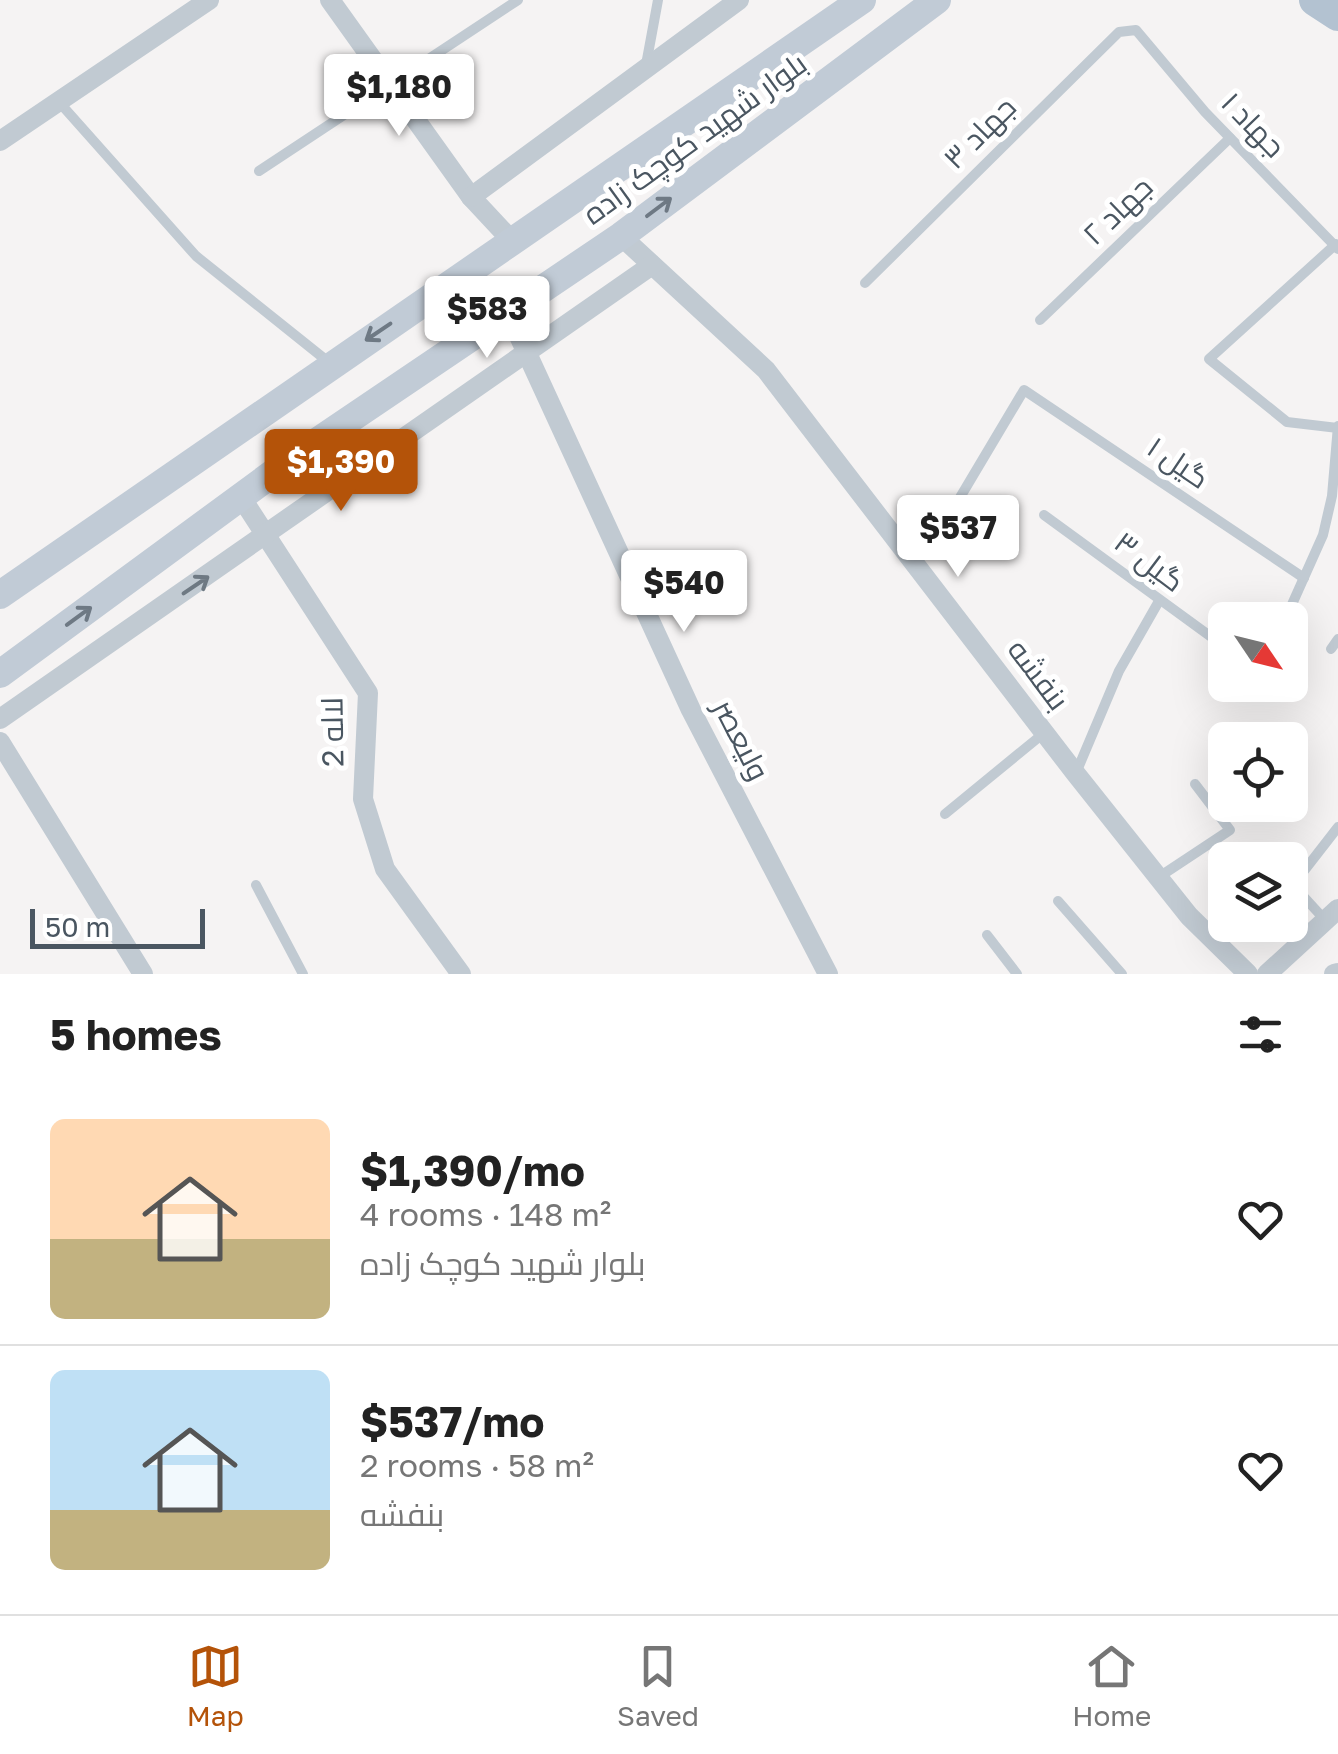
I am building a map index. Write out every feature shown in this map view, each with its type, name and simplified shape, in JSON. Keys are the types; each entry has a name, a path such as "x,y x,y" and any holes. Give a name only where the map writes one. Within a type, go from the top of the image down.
{"main road":[{"name":"بلوار شهید کوچک زاده","path":"0,595 862,0"},
{"name":"بلوار شهید کوچک زاده","path":"0,674 241,497 620,236 937,0"},
{"path":"1314,0 1338,15"}],"street":[{"path":"0,141 210,0"},
{"path":"330,0 471,196 512,241"},
{"path":"471,196 739,0"},
{"name":"بنفشه","path":"620,236 766,370 1076,774 1190,916 1248,974"},
{"path":"0,719 652,265"},
{"name":"ولیعصر","path":"508,312 691,710 828,974"},
{"name":"لاله 2","path":"241,497 368,693 363,799 384,869 461,974"},
{"path":"0,742 143,974"},
{"path":"1268,974 1332,915"}],"lane":[{"path":"259,171 518,0"},
{"path":"646,65 658,0"},
{"name":"جهاد ۱","path":"1136,30 1230,138 1337,245"},
{"name":"جهاد ۳","path":"865,283 1119,32 1136,30"},
{"path":"59,102 196,256 332,364"},
{"name":"جهاد ۲","path":"1040,320 1230,138"},
{"path":"1294,602 1323,536 1332,496 1338,427 1287,422 1208,359 1337,245"},
{"name":"گیل ۱","path":"908,557 946,521 1024,390 1304,578"},
{"name":"گیل ۳","path":"1044,515 1208,635"},
{"path":"1076,774 1118,671 1159,601"},
{"path":"945,814 1045,733"},
{"path":"1159,877 1230,830 1195,784"},
{"path":"1332,915 1293,885 1338,826"},
{"path":"256,885 304,974"},
{"path":"1058,901 1122,974"},
{"path":"987,935 1017,974"}]}
